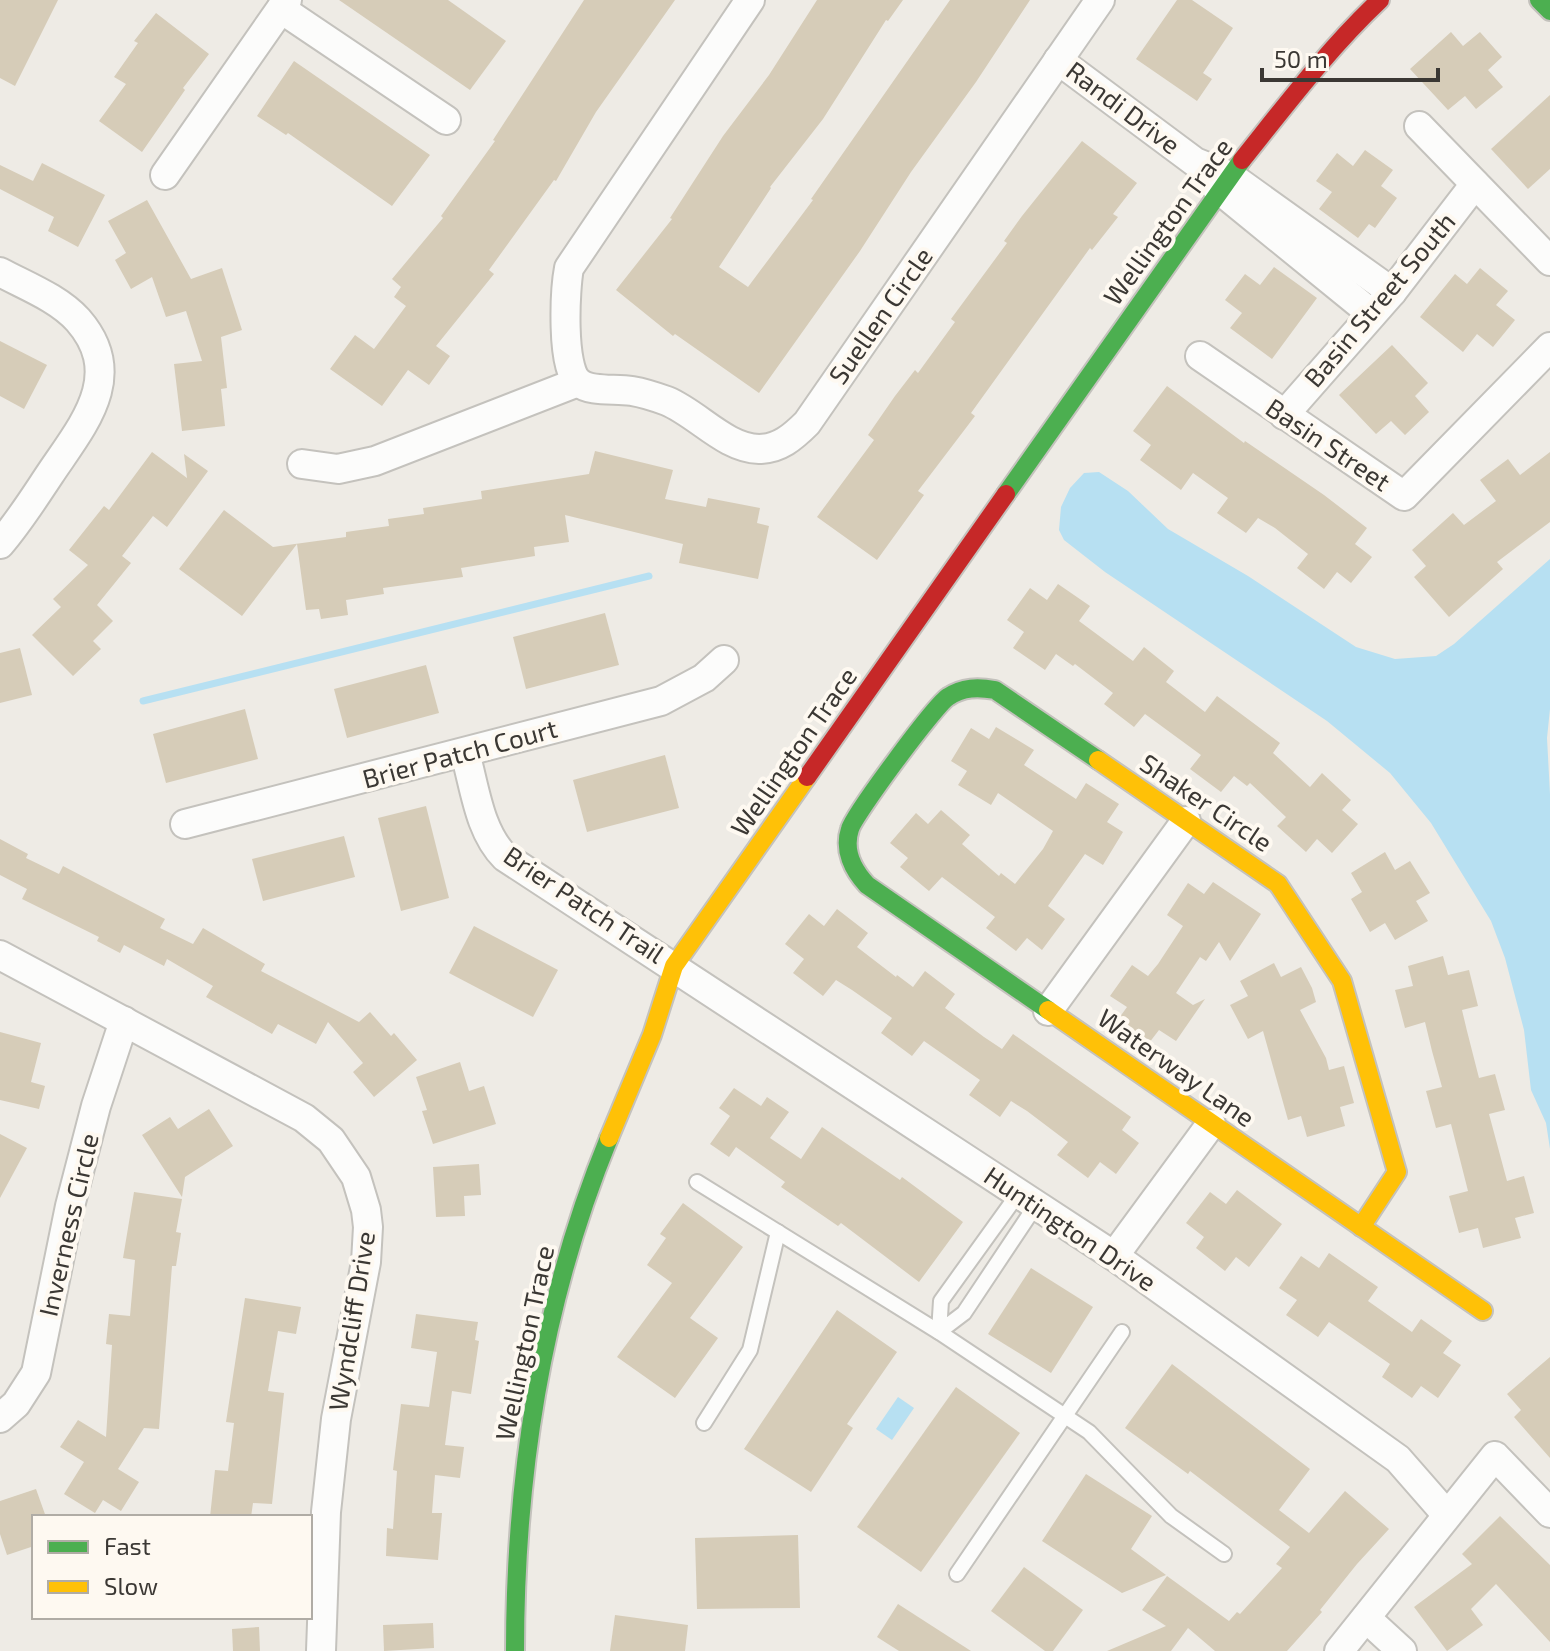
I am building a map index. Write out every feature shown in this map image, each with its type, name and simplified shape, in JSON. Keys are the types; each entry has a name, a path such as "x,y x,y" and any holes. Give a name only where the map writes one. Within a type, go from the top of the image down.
{"street":[{"path":"302,464 338,469 375,461 578,382 568,369 566,285 569,268 750,0"},
{"name":"Suellen Circle","path":"578,382 593,388 631,391 669,402 703,421 724,438 743,446 769,447 794,436 807,423 1100,0"},
{"name":"Wellington Trace","path":"515,1651 518,1542 527,1455 551,1325 586,1198 617,1115 652,1035 674,966 1225,184 1292,98 1380,0"},
{"path":"1539,0 1550,11"},
{"path":"165,175 284,4 446,120"},
{"name":"Randi Drive","path":"1058,60 1225,184"},
{"path":"1419,126 1550,261"},
{"path":"1225,184 1392,292"},
{"path":"1225,184 1372,314"},
{"name":"Basin Street South","path":"1284,415 1392,292 1475,184"},
{"path":"0,272 54,301 79,322 95,350 99,383 91,414 0,544"},
{"name":"Basin Street","path":"1200,356 1404,496 1550,347"},
{"name":"Brier Patch Court","path":"185,824 661,701 704,678 724,660"},
{"name":"Shaker Circle","path":"848,860 846,843 850,827 936,706 948,695 963,688 979,686 995,690 1278,884 1342,981 1397,1172 1361,1227"},
{"name":"Brier Patch Trail","path":"465,753 487,831 505,857 674,966"},
{"path":"1048,1011 1186,821"},
{"name":"Waterway Lane","path":"848,860 867,885 1483,1311"},
{"name":"Wyndcliff Drive","path":"0,955 304,1118 336,1147 356,1177 366,1210 369,1245 336,1419 326,1512 321,1651"},
{"name":"Huntington Drive","path":"674,966 835,1075 1114,1256 1398,1459 1447,1515"},
{"name":"Inverness Circle","path":"0,1418 16,1404 36,1373 70,1206 96,1106 124,1021"},
{"path":"1114,1256 1211,1124"},
{"path":"1339,1651 1495,1456 1550,1513"},
{"path":"1366,1618 1402,1651"}],"lane":[{"path":"697,1182 939,1332 1089,1432 1171,1516 1224,1554"},
{"path":"939,1332 964,1313 1027,1199"},
{"path":"939,1332 941,1301 1027,1199"},
{"path":"704,1423 750,1350 778,1232"},
{"path":"957,1574 1122,1332"}],"water":[{"path":"1099,472 1128,491 1168,529 1248,576 1356,647 1395,659 1436,656 1454,644 1550,559 1550,709 1547,738 1550,794 1550,1149 1546,1123 1531,1090 1524,1030 1505,958 1491,921 1431,823 1390,773 1327,721 1105,572 1064,540 1059,530 1061,507 1070,488 1084,473"},
{"path":"898,1397 914,1408 892,1440 876,1429"}],"building":[{"path":"0,0 58,0 15,86 0,78"},
{"path":"339,0 448,0 506,41 470,90"},
{"path":"584,0 675,0 596,112 556,181 489,270 494,274 436,346 450,356 429,385 408,370 382,406 330,369 355,335 374,349 406,306 394,297 401,287 392,279 443,218 441,216 495,141"},
{"path":"817,0 903,0 886,20 823,119 770,187 719,267 748,287 813,200 950,0 1030,0 860,251 759,393 675,334 673,336 616,290 672,219 723,136 769,75"},
{"path":"1177,0 1192,0 1233,28 1203,73 1212,79 1197,101 1136,59"},
{"path":"156,13 209,54 142,152 99,121 126,84 114,77 138,43 134,41"},
{"path":"1451,32 1463,46 1480,32 1502,57 1488,70 1503,87 1476,109 1465,96 1448,110 1410,69"},
{"path":"294,61 430,155 392,206 288,133 286,135 257,116"},
{"path":"1550,95 1550,169 1528,189 1491,149"},
{"path":"1082,141 1137,183 1113,214 1118,217 1092,250 1090,248 971,413 975,416 918,491 924,495 877,560 817,517 874,440 868,435 895,396 915,370 918,373 955,322 951,319 1007,243 1004,241"},
{"path":"1365,150 1393,170 1381,186 1397,198 1375,228 1369,224 1358,238 1319,209 1332,192 1316,181 1337,153 1353,166"},
{"path":"42,163 105,195 78,247 48,231 54,217 0,189 0,165 33,181"},
{"path":"147,200 191,279 222,268 242,330 221,337 227,388 221,389 225,426 182,431 174,364 202,361 186,311 166,317 152,277 131,289 115,260 126,253 108,221"},
{"path":"1274,267 1317,298 1272,359 1230,328 1242,313 1225,300 1245,274 1260,285"},
{"path":"1480,268 1508,291 1496,305 1515,320 1493,347 1477,334 1463,352 1420,317 1455,274 1467,284"},
{"path":"0,341 47,365 24,409 0,396"},
{"path":"1392,345 1428,383 1415,396 1429,412 1405,435 1391,421 1376,434 1339,395"},
{"path":"1167,386 1367,528 1355,544 1372,557 1351,583 1337,572 1324,589 1297,568 1308,554 1275,528 1258,518 1246,533 1217,513 1228,498 1193,473 1181,490 1140,460 1151,445 1133,431"},
{"path":"595,451 673,470 665,499 706,507 708,498 760,508 757,523 769,526 758,579 679,563 683,544 565,515 569,542 534,547 535,556 461,568 463,577 383,588 384,594 346,600 348,615 321,619 319,609 306,610 297,544 242,616 179,569 224,510 273,547 346,537 346,532 389,526 388,519 424,514 423,508 482,499 481,491 589,474"},
{"path":"152,452 187,478 184,454 208,471 167,527 153,516 122,556 131,563 97,605 113,621 93,641 101,649 73,676 32,635 61,607 53,599 88,565 69,550 104,506 109,510"},
{"path":"1550,452 1550,522 1497,562 1503,569 1449,617 1414,577 1426,566 1412,550 1453,513 1464,525 1496,501 1480,480 1508,459 1520,475"},
{"path":"1058,584 1090,606 1079,621 1133,661 1144,647 1174,671 1166,682 1205,712 1217,696 1280,743 1273,753 1310,787 1322,773 1351,800 1342,810 1358,824 1332,853 1317,839 1306,852 1277,826 1286,817 1250,783 1247,786 1234,776 1221,792 1190,769 1201,755 1145,714 1134,727 1104,704 1113,693 1075,664 1073,666 1056,654 1045,670 1013,648 1024,632 1007,620 1030,588 1047,600"},
{"path":"605,613 619,665 526,689 513,637"},
{"path":"20,648 32,695 0,703 0,653"},
{"path":"426,665 439,713 347,738 334,689"},
{"path":"245,709 258,759 166,783 153,734"},
{"path":"996,727 1034,750 1024,765 1076,799 1086,783 1119,804 1107,822 1123,832 1103,865 1085,854 1048,906 1065,919 1042,950 1027,938 1016,951 986,928 995,917 942,877 929,891 900,867 908,858 890,843 916,813 928,824 941,810 970,835 962,844 999,876 1001,873 1015,884 1053,831 998,793 991,805 958,785 967,771 951,761 971,728 989,739"},
{"path":"665,755 679,808 587,832 573,780"},
{"path":"426,806 449,898 401,911 378,818"},
{"path":"344,836 355,877 263,901 252,859"},
{"path":"0,839 28,854 26,858 59,874 63,866 165,919 160,928 193,944 203,928 265,964 261,971 359,1022 370,1012 391,1036 394,1033 417,1060 374,1097 353,1072 363,1063 328,1022 316,1044 278,1024 272,1034 206,997 213,986 167,959 164,966 124,945 120,953 97,941 99,937 22,899 27,889 0,875"},
{"path":"1385,852 1395,870 1410,861 1430,893 1416,901 1428,921 1395,940 1385,923 1370,932 1351,899 1362,892 1351,873"},
{"path":"1213,882 1261,914 1230,961 1219,942 1206,961 1200,957 1176,993 1193,1005 1205,999 1176,1041 1159,1030 1149,1043 1117,1021 1127,1007 1110,996 1132,965 1148,976 1158,964 1183,926 1167,915 1188,883 1204,894"},
{"path":"837,909 868,933 857,947 896,977 913,987 925,971 955,994 945,1008 984,1037 1002,1049 1013,1034 1131,1117 1122,1130 1139,1143 1116,1174 1100,1162 1088,1178 1057,1155 1068,1142 1027,1111 1011,1101 1000,1117 969,1095 980,1080 924,1041 912,1056 881,1033 892,1018 852,990 836,980 823,996 793,973 804,959 785,944 809,914 824,926"},
{"path":"474,926 558,970 533,1017 449,973"},
{"path":"1443,956 1448,975 1469,970 1478,1006 1462,1010 1479,1078 1495,1074 1505,1110 1489,1114 1507,1181 1524,1176 1534,1213 1515,1218 1521,1238 1483,1248 1478,1228 1459,1233 1449,1196 1468,1191 1451,1124 1436,1128 1426,1091 1442,1087 1425,1022 1405,1028 1395,990 1413,986 1408,966"},
{"path":"1274,963 1281,977 1301,967 1312,988 1316,1002 1300,1010 1326,1058 1329,1070 1344,1066 1354,1103 1340,1107 1345,1126 1307,1137 1301,1116 1288,1120 1263,1031 1248,1039 1230,1005 1248,996 1240,981"},
{"path":"0,1032 41,1043 31,1082 45,1086 39,1109 0,1100"},
{"path":"460,1062 469,1091 484,1086 496,1124 433,1144 422,1111 427,1110 416,1077"},
{"path":"734,1088 761,1106 767,1097 789,1112 770,1138 801,1159 822,1127 900,1180 902,1177 963,1222 919,1282 841,1223 838,1226 781,1187 785,1182 736,1147 729,1157 710,1144 730,1116 719,1108"},
{"path":"209,1109 233,1146 185,1177 182,1197 142,1135 170,1117 178,1129"},
{"path":"0,1134 27,1148 0,1198"},
{"path":"479,1164 481,1195 464,1196 465,1216 436,1217 433,1167"},
{"path":"1237,1190 1282,1224 1249,1267 1236,1257 1225,1271 1196,1248 1204,1237 1186,1223 1210,1192 1226,1204"},
{"path":"134,1192 182,1199 176,1232 181,1233 176,1266 172,1266 159,1429 144,1428 118,1469 139,1482 121,1511 103,1500 95,1513 64,1494 84,1462 60,1447 78,1420 106,1437 112,1345 106,1344 109,1314 130,1316 135,1260 123,1258"},
{"path":"683,1203 743,1247 690,1318 718,1338 675,1398 617,1357 672,1283 647,1265 666,1238 660,1234"},
{"path":"1329,1253 1378,1287 1368,1301 1412,1332 1421,1319 1452,1341 1443,1353 1461,1365 1438,1398 1421,1386 1412,1398 1382,1377 1390,1364 1329,1322 1318,1337 1286,1315 1297,1300 1279,1288 1301,1256 1319,1268"},
{"path":"1031,1268 1093,1307 1051,1373 988,1334"},
{"path":"245,1298 301,1307 296,1334 278,1331 268,1391 284,1393 272,1504 253,1503 251,1515 210,1515 215,1470 228,1471 234,1423 226,1422"},
{"path":"837,1310 897,1352 847,1424 853,1428 811,1492 744,1449"},
{"path":"416,1314 478,1322 475,1340 479,1341 471,1394 452,1391 445,1445 464,1447 460,1478 435,1475 432,1513 442,1513 438,1560 386,1556 387,1528 393,1529 397,1471 393,1470 401,1404 429,1407 437,1352 411,1348"},
{"path":"1550,1357 1550,1458 1514,1417 1521,1410 1507,1394"},
{"path":"1172,1364 1310,1469 1279,1510 1309,1533 1345,1491 1389,1529 1287,1651 1215,1651 1188,1628 1171,1651 1107,1651 1166,1626 1142,1610 1167,1576 1229,1621 1237,1612 1240,1614 1282,1568 1276,1564 1290,1547 1190,1471 1188,1474 1125,1428"},
{"path":"956,1387 1020,1433 921,1572 857,1527"},
{"path":"1086,1474 1152,1516 1131,1549 1166,1575 1122,1593 1042,1541"},
{"path":"36,1489 45,1515 32,1515 32,1547 7,1555 0,1534 0,1501"},
{"path":"1500,1516 1550,1565 1550,1642 1496,1584 1471,1609 1483,1625 1447,1651 1414,1607 1472,1564 1462,1554"},
{"path":"798,1535 800,1608 697,1609 695,1538"},
{"path":"1024,1567 1083,1610 1053,1651 1045,1651 991,1611"},
{"path":"898,1604 971,1651 899,1651 877,1637"},
{"path":"615,1615 688,1625 685,1651 610,1651"},
{"path":"433,1623 434,1648 384,1651 383,1625"},
{"path":"259,1627 260,1651 233,1651 232,1629"}],"waterway":[{"path":"143,701 649,576"}],"traffic: fast":[{"path":"1539,0 1550,11"},
{"path":"1006,494 1242,160"},
{"path":"1048,1010 867,885 851,859 848,837 865,804 912,739 940,704 959,691 977,688 995,690 1098,760"},
{"path":"515,1651 520,1520 537,1390 566,1262 609,1138"}],"traffic: slow":[{"path":"1098,760 1278,884 1342,981 1397,1172 1361,1227"},
{"path":"609,1138 652,1035 674,966 807,777"},
{"path":"1048,1010 1483,1311"}],"traffic: jam":[{"path":"1242,160 1326,57 1380,0"},
{"path":"807,777 1006,494"}]}
